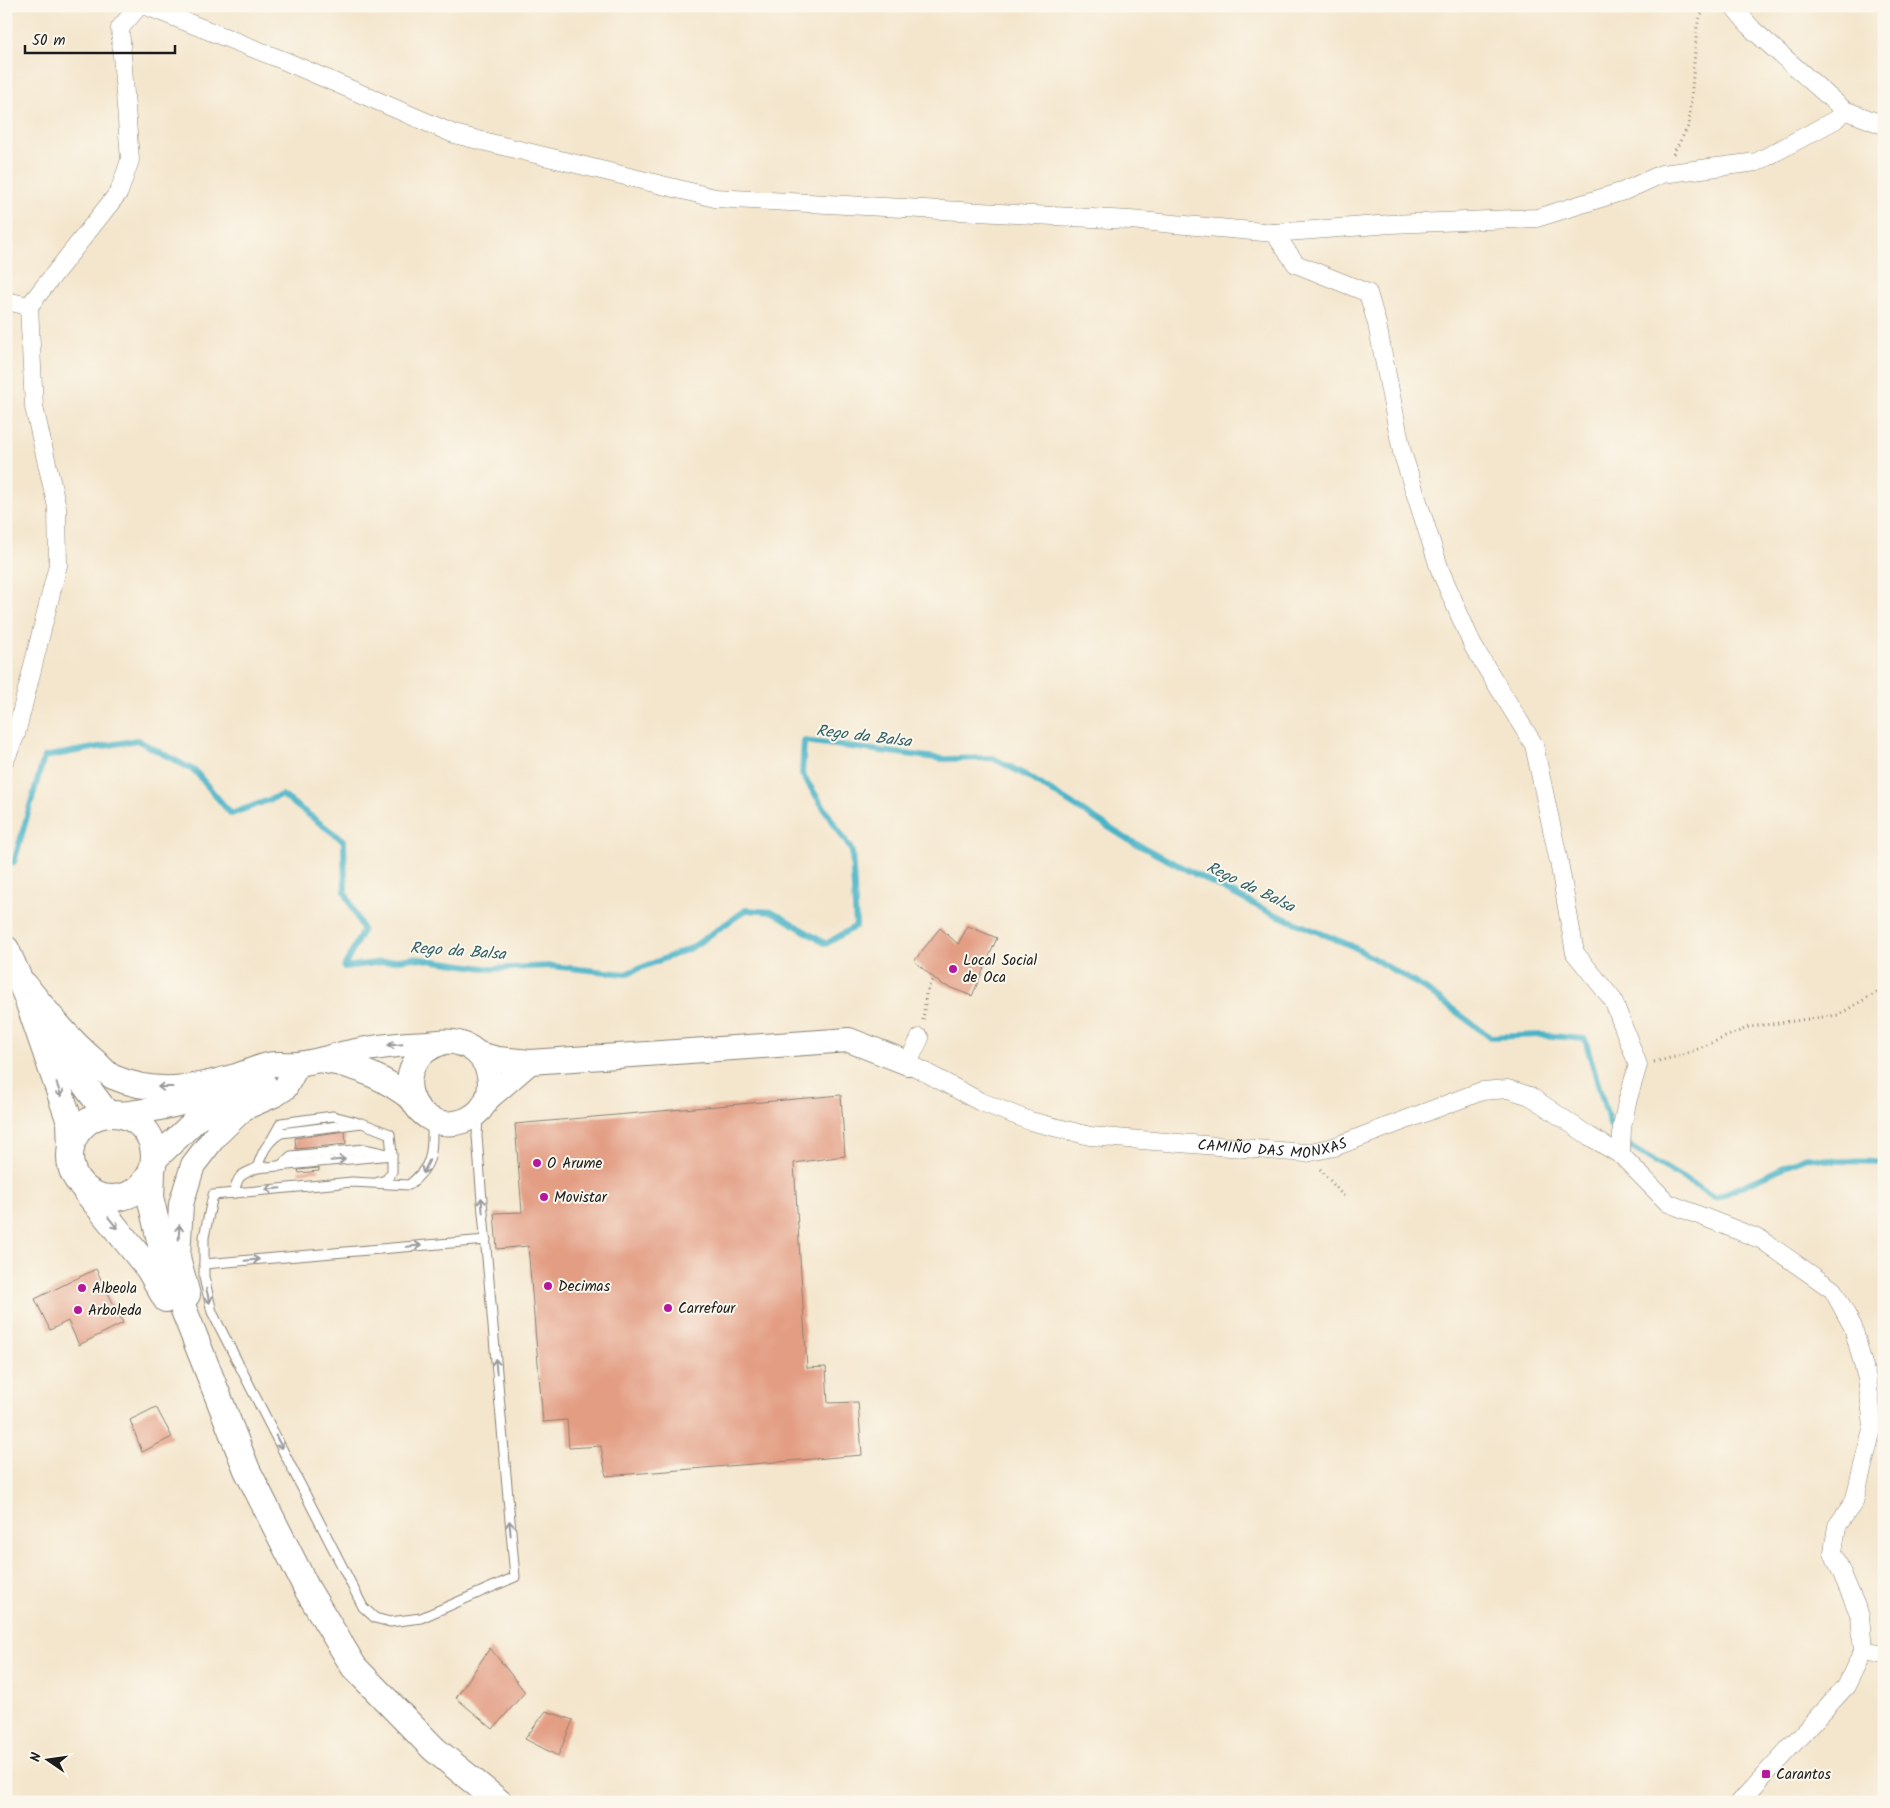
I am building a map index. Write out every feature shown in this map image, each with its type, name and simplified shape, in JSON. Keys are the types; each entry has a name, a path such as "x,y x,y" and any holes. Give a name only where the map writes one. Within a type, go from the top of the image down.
{"main road":[{"path":"6,949 16,986 70,1122 70,1162 74,1174 149,1269 212,1381"},
{"path":"16,986 68,1062 114,1114"},
{"path":"71,1148 83,1125 94,1118 114,1114 133,1119 143,1127 150,1137 154,1148 151,1201 165,1262 247,1470 307,1589 354,1666 434,1749 499,1802"},
{"path":"82,1185 93,1194 106,1198 120,1198 133,1193 144,1184 153,1166"}],"street":[{"path":"6,758 16,734 58,565 56,507 34,407 29,306 119,192 130,160 120,28 139,6"},
{"path":"146,6 285,61 454,134 715,198 1130,220 1274,233 1391,224 1537,218 1624,191 1662,174 1756,162 1835,120 1844,110"},
{"path":"1733,6 1753,30 1844,110 1884,125"},
{"path":"1274,233 1296,264 1368,293 1377,324 1402,452 1440,570 1473,646 1534,744 1559,862 1575,953 1613,1000 1638,1065 1622,1128 1621,1154"},
{"path":"6,300 29,306"},
{"path":"16,986 48,1013 80,1049 112,1076 146,1087 187,1087 232,1077 268,1065 309,1062 349,1065 398,1088 412,1099 420,1111 432,1120 448,1124 464,1121 530,1062"},
{"path":"114,1114 146,1112 181,1104 309,1062 371,1047 444,1042 463,1044 479,1054 498,1059 530,1062 849,1040 908,1063 920,1038"},
{"path":"412,1099 409,1087 410,1074 414,1062 432,1046 444,1042"},
{"path":"479,1054 486,1064 490,1075 490,1087 483,1105"},
{"path":"153,1166 197,1119 228,1098 268,1084 309,1062"},
{"path":"212,1381 178,1257 181,1204 193,1165 216,1134 244,1108 285,1088 309,1062"},
{"name":"CAMIÑO DAS MONXAS","path":"908,1063 979,1101 1013,1115 1090,1136 1306,1153 1334,1147 1482,1091 1508,1089 1530,1096 1589,1136 1621,1154 1668,1203 1762,1240 1833,1290 1853,1327 1867,1378 1873,1425 1854,1502 1837,1526 1833,1552 1860,1616 1863,1650"},
{"path":"1740,1802 1846,1686 1863,1650 1884,1655"}],"lane":[{"path":"432,1120 432,1154 423,1174 410,1185 352,1182 213,1195 204,1237 204,1277 212,1312 363,1608 375,1618 390,1622 421,1618 514,1577 477,1136 483,1105"},
{"path":"257,1168 262,1153 272,1139 281,1133 362,1123 390,1134 392,1172 386,1180 375,1183"},
{"path":"234,1193 237,1179 242,1174 257,1168 392,1155"},
{"path":"204,1264 486,1240"}],"path":[{"path":"1662,174 1690,125 1697,26 1704,6"},
{"path":"920,1038 926,994 933,978"},
{"path":"1638,1065 1683,1055 1749,1027 1838,1015 1884,988"},
{"path":"1306,1153 1346,1199"}],"building":[{"name":"Local Social de Oca","path":"968,926 997,938 972,996 941,984 914,961 940,928 958,944"},
{"name":"Carrefour","path":"841,1095 845,1156 794,1163 807,1368 826,1367 828,1403 858,1402 862,1455 606,1476 601,1446 569,1448 567,1420 543,1422 528,1246 497,1249 494,1213 522,1212 515,1124"},
{"path":"345,1131 346,1144 296,1149 295,1138"},
{"path":"319,1168 319,1171 299,1173 298,1170"},
{"name":"Arboleda","path":"96,1269 123,1323 79,1345 68,1321 50,1330 35,1299"},
{"path":"156,1407 172,1437 142,1452 130,1420"},
{"path":"490,1648 525,1692 493,1729 456,1698"},
{"path":"546,1711 573,1720 558,1756 525,1739"}],"waterway":[{"name":"Rego da Balsa","path":"6,864 14,862 44,757 137,740 195,771 231,814 282,795 344,841 345,892 363,930 344,967 414,958 491,969 551,966 625,974 691,948 746,910 773,912 826,944 856,926 852,851 802,774 804,741 944,759 993,758 1029,777 1127,839 1269,912 1352,946 1424,988 1490,1037 1542,1035 1585,1039 1610,1125 1619,1134"},
{"name":"Rego da Balsa","path":"1626,1141 1632,1148 1716,1198 1806,1157 1835,1161 1884,1162"}],"place":[{"name":"Local Social de Oca","path":"953,969"},
{"name":"O Arume","path":"537,1163"},
{"name":"Movistar","path":"544,1197"},
{"name":"Decimas","path":"548,1286"},
{"name":"Albeola","path":"82,1288"},
{"name":"Carrefour","path":"668,1308"},
{"name":"Arboleda","path":"78,1310"},
{"name":"Carantos","path":"1766,1774"}]}
